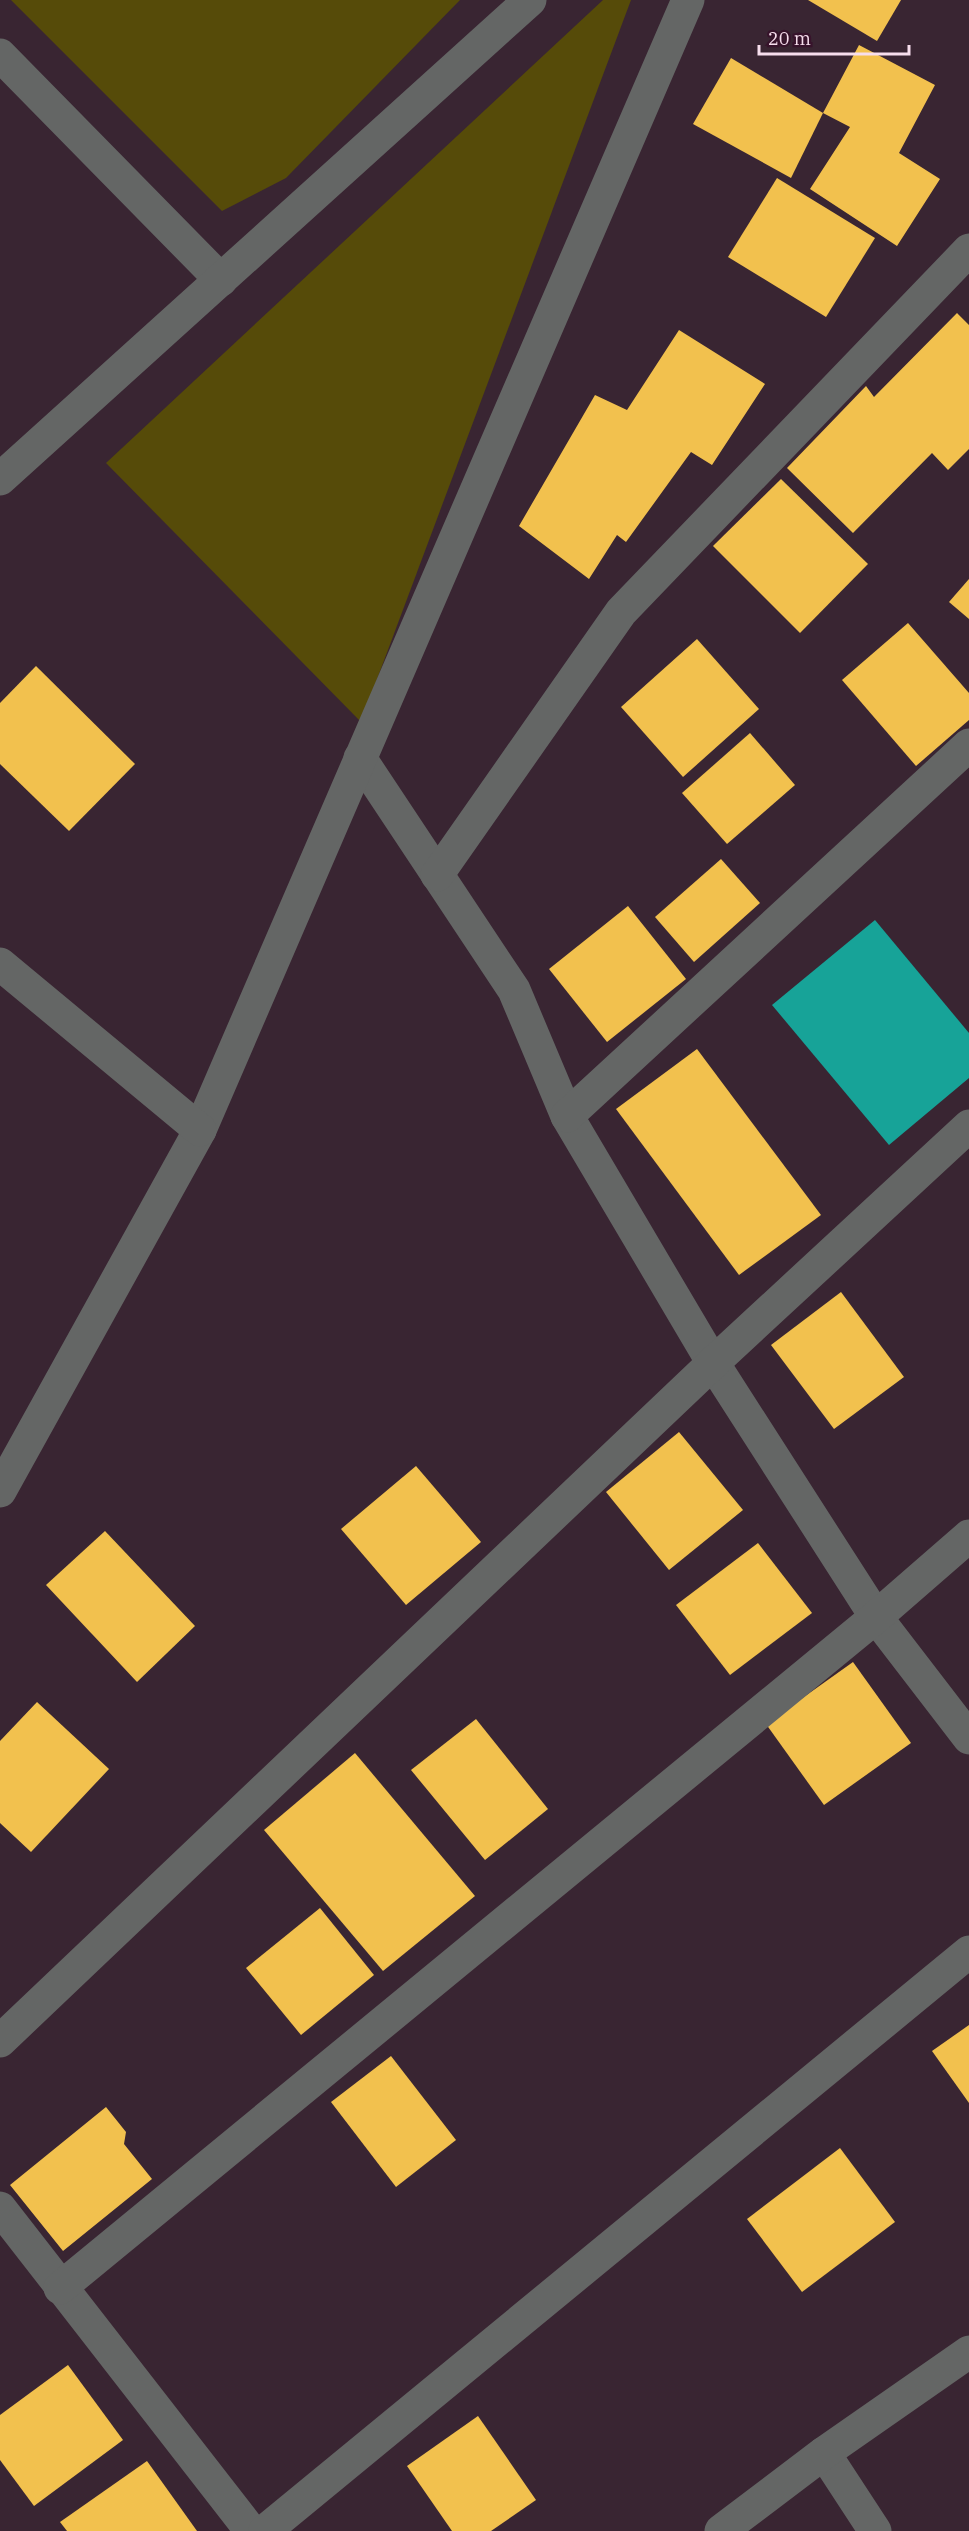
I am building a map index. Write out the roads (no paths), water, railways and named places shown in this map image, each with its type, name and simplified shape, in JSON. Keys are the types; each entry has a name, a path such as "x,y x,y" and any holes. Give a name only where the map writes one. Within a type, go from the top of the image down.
{"street":[{"path":"0,479 530,0"},
{"path":"0,1491 200,1130 688,0"},
{"path":"0,55 221,280"},
{"path":"437,875 621,612 969,250"},
{"path":"567,1116 969,745"},
{"path":"360,758 514,990 567,1116 713,1363 876,1617 969,1738"},
{"path":"0,964 200,1130"},
{"path":"0,2041 713,1363 969,1126"},
{"path":"60,2288 876,1617 969,1536"},
{"path":"265,2531 969,1952"},
{"path":"0,2208 251,2531"},
{"path":"721,2531 824,2454 969,2352"},
{"path":"824,2454 875,2531"}]}
